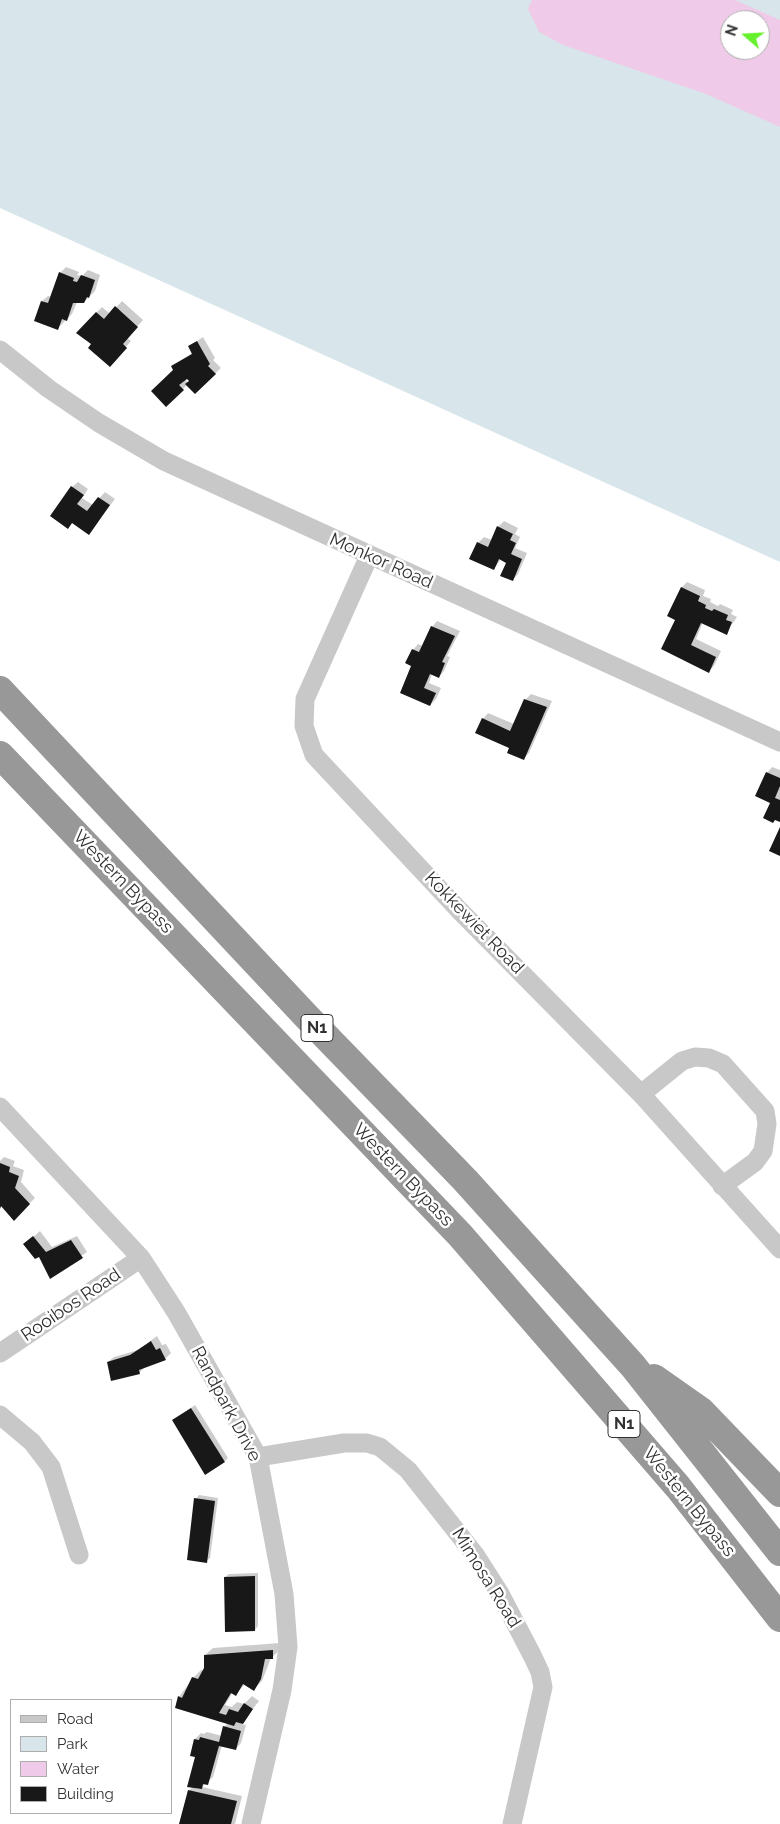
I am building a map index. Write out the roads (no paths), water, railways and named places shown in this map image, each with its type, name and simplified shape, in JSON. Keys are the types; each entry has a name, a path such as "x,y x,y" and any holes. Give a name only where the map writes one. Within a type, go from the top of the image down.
{"highway":[{"name":"N1","path":"0,690 300,1010 464,1180 633,1366 780,1552"},
{"name":"Western Bypass","path":"0,755 460,1235 678,1487 780,1618"},
{"path":"633,1366 701,1411 780,1493"}],"street":[{"name":"Monkor Road","path":"0,350 49,389 99,423 156,457 369,556 780,742"},
{"name":"Kokkewiet Road","path":"369,556 305,699 304,726 314,755 459,910 641,1094 722,1186 780,1248"},
{"path":"641,1094 682,1061 695,1057 709,1058 722,1064 765,1111 767,1124 764,1151 755,1162 722,1186"},
{"name":"Randpark Drive","path":"0,1107 141,1258 176,1312 258,1457 284,1594 288,1647 282,1690 251,1824"},
{"name":"Rooibos Road","path":"0,1353 141,1258"},
{"path":"0,1415 32,1442 51,1466 79,1555"},
{"name":"Mimosa Road","path":"258,1457 344,1443 367,1443 380,1447 408,1470 476,1556 532,1655 540,1672 543,1687 512,1824"}],"water":[{"path":"532,0 735,0 758,10 720,10 720,60 770,60 770,16 780,20 780,127 706,94 563,45 539,32 528,9"}]}
